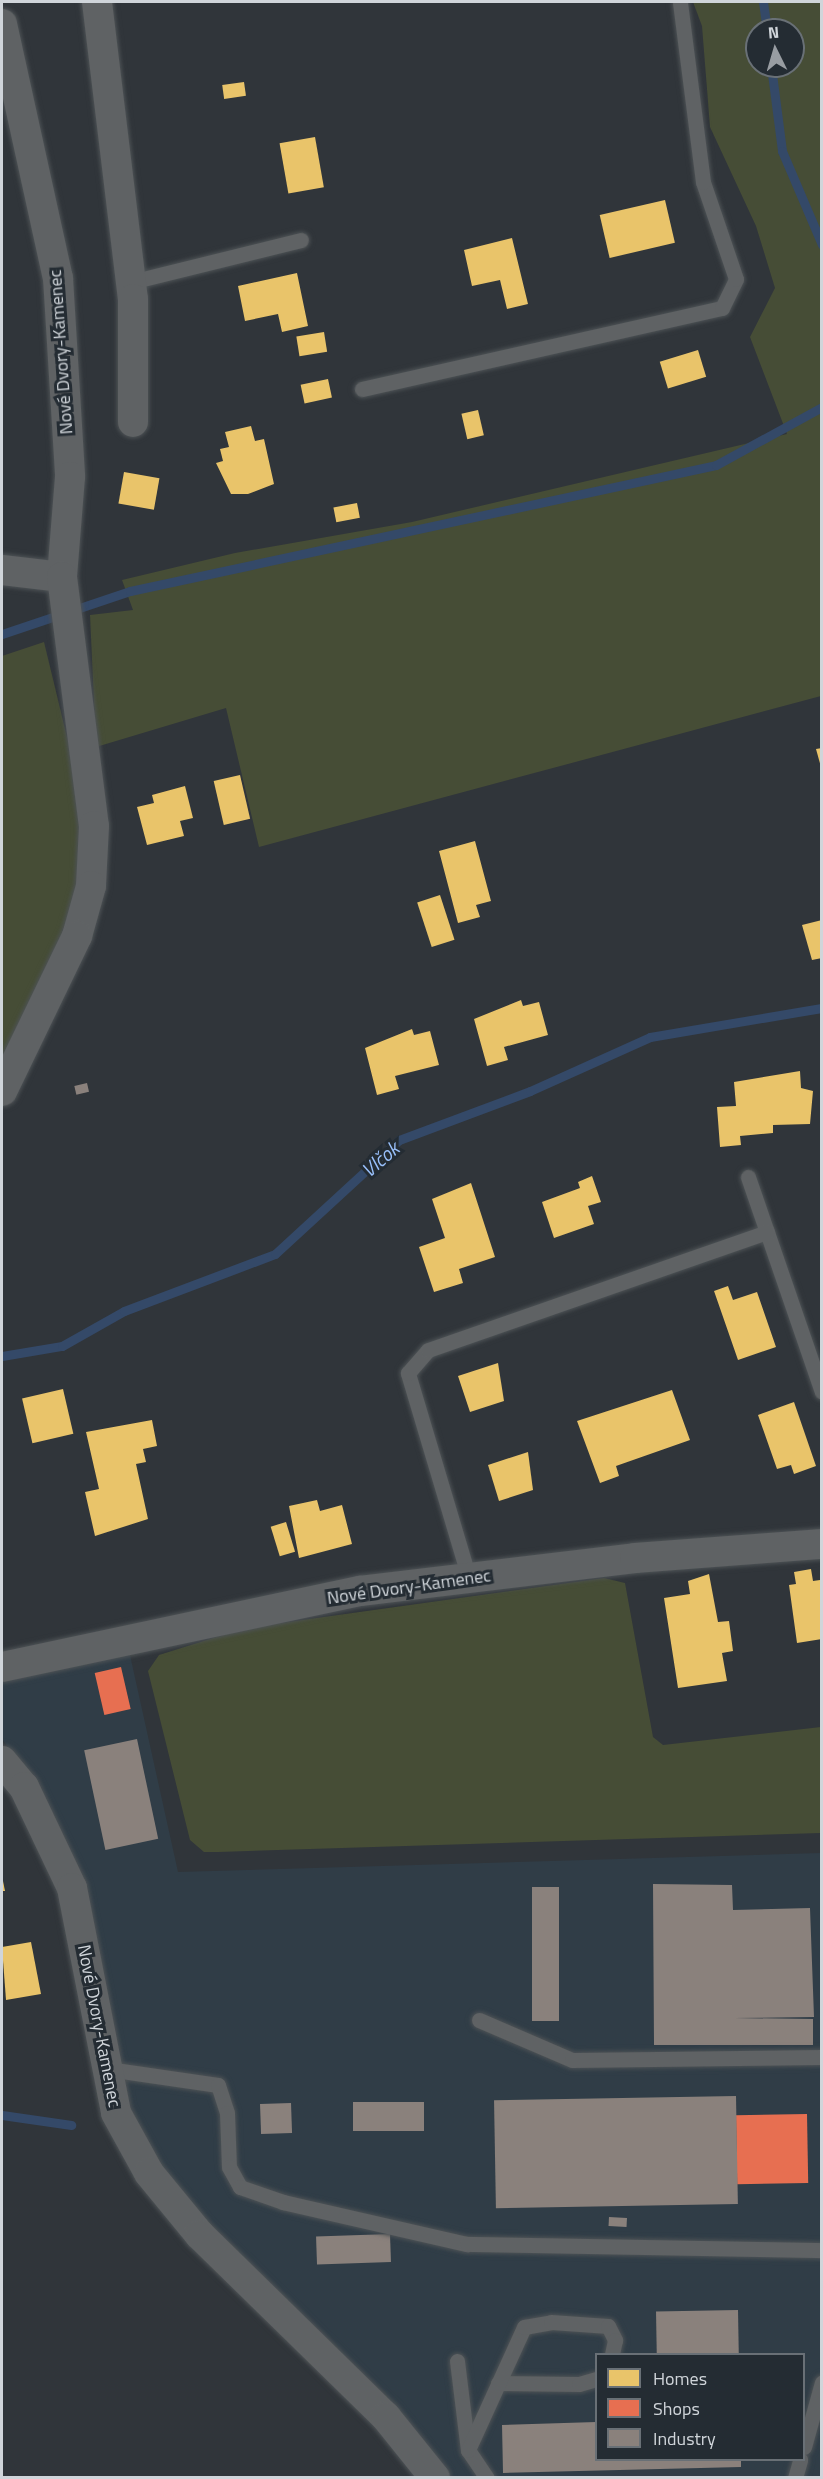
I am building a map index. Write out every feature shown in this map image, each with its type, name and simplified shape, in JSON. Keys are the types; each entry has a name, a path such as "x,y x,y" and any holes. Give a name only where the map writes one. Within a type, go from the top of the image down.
{"street":[{"path":"97,2 131,282 133,422"},
{"name":"Nové Dvory-Kamenec","path":"2,1091 77,936 91,886 94,826 64,586 70,477 58,278 3,33"},
{"path":"2,570 64,586"},
{"name":"Nové Dvory-Kamenec","path":"2,1667 360,1591 469,1578 822,1544"},
{"name":"Nové Dvory-Kamenec","path":"2,1761 24,1787 72,1888 116,2113 149,2173 200,2235 386,2417 435,2478"}],"lane":[{"path":"362,389 722,308 736,279 704,182 680,2"},
{"path":"131,282 301,240"},
{"path":"748,1177 822,1392"},
{"path":"469,1578 408,1373 428,1350 767,1232"},
{"path":"479,2020 572,2060 822,2057"},
{"path":"108,2069 218,2085 226,2113 229,2167 240,2187 283,2202 468,2244 822,2250"},
{"path":"468,2450 524,2326 550,2322 608,2326 615,2340 612,2353"},
{"path":"457,2361 468,2450 487,2478"},
{"path":"498,2383 579,2384 595,2380"},
{"path":"805,2443 822,2382"},
{"path":"795,2478 800,2461"}],"shaded area":[{"path":"128,1646 178,1872 821,1853 821,2477 441,2477 162,2179 131,2118 36,1785 2,1739 2,1675"}],"green space":[{"path":"693,2 821,2 821,696 259,847 226,708 96,747 90,615 133,610 122,580 235,553 412,522 787,434 750,337 775,288 756,226 710,127 702,26"},
{"path":"44,642 73,762 84,867 68,936 2,1074 2,656"},
{"path":"604,1578 625,1583 653,1737 663,1745 821,1727 821,1833 218,1852 204,1852 190,1840 148,1671 159,1655 245,1628"}],"building: Homes":[{"path":"244,82 246,96 224,99 222,85"},
{"path":"315,137 324,187 288,193 280,143"},
{"path":"665,200 675,243 610,258 600,215"},
{"path":"512,238 528,304 507,309 500,280 472,286 464,250"},
{"path":"297,273 308,326 282,332 278,314 245,321 238,286"},
{"path":"324,332 327,352 299,356 296,336"},
{"path":"698,350 706,377 668,388 660,362"},
{"path":"328,379 332,398 305,403 301,385"},
{"path":"478,410 484,435 467,439 461,414"},
{"path":"251,426 255,441 264,439 274,484 248,494 231,494 216,463 223,461 220,449 229,447 225,432"},
{"path":"124,472 159,478 154,510 118,504"},
{"path":"357,503 360,518 336,522 333,508"},
{"path":"822,748 822,767 821,767 816,749"},
{"path":"240,775 250,819 224,825 214,781"},
{"path":"185,786 193,818 180,821 184,836 147,845 137,807 154,803 152,795"},
{"path":"475,841 491,901 476,905 480,917 458,923 439,851"},
{"path":"440,895 455,940 432,947 417,902"},
{"path":"822,920 822,958 812,960 802,925"},
{"path":"521,1000 523,1006 539,1002 548,1035 504,1047 508,1060 487,1066 474,1019"},
{"path":"412,1029 414,1035 430,1031 439,1065 395,1076 399,1089 377,1095 365,1048"},
{"path":"800,1071 801,1088 813,1091 810,1124 773,1125 773,1133 740,1136 741,1145 720,1147 717,1107 736,1106 734,1082"},
{"path":"592,1176 601,1202 588,1206 594,1224 554,1238 542,1202 580,1188 578,1182"},
{"path":"471,1183 495,1257 459,1269 463,1283 434,1292 419,1247 445,1238 432,1199"},
{"path":"728,1286 733,1300 757,1292 776,1347 738,1360 714,1291"},
{"path":"498,1363 504,1401 470,1412 458,1376"},
{"path":"63,1389 73,1434 32,1443 22,1398"},
{"path":"672,1390 690,1440 616,1466 619,1476 600,1483 577,1421"},
{"path":"794,1402 816,1466 794,1474 791,1465 777,1469 758,1415"},
{"path":"152,1420 157,1446 143,1449 146,1462 136,1464 148,1519 95,1536 85,1492 99,1489 86,1432"},
{"path":"528,1452 533,1490 499,1501 488,1465"},
{"path":"317,1500 320,1511 342,1505 352,1544 299,1558 289,1506"},
{"path":"286,1522 295,1552 280,1556 271,1527"},
{"path":"811,1569 813,1581 820,1580 822,1639 797,1643 789,1585 796,1584 794,1572"},
{"path":"709,1574 718,1622 729,1621 733,1651 722,1653 727,1681 678,1688 664,1598 690,1594 688,1581"},
{"path":"31,1942 41,1994 6,2000 2,1947"}],"building: Shops":[{"path":"121,1667 131,1709 104,1715 95,1673"},
{"path":"807,2114 808,2183 737,2184 736,2115"}],"building: Industry":[{"path":"87,1083 89,1092 76,1095 74,1086"},
{"path":"137,1739 158,1839 105,1850 84,1750"},
{"path":"653,1884 732,1885 733,1910 810,1908 814,2017 734,2018 813,2019 813,2045 654,2045"},
{"path":"532,1887 559,1887 559,2021 532,2021"},
{"path":"736,2096 738,2204 496,2208 494,2100"},
{"path":"353,2102 424,2102 424,2131 353,2131"},
{"path":"291,2103 292,2133 261,2134 260,2104"},
{"path":"609,2217 627,2218 627,2227 609,2226"},
{"path":"390,2234 391,2262 317,2265 316,2237"},
{"path":"738,2310 739,2353 657,2353 656,2311"},
{"path":"595,2422 595,2461 741,2461 741,2467 503,2473 502,2425"}],"waterway":[{"path":"763,2 765,18"},
{"path":"773,78 782,151 822,245"},
{"path":"2,634 130,591 716,465 822,407"},
{"name":"Vlčok","path":"2,1356 62,1346 124,1311 275,1254 399,1140 530,1091 650,1037 822,1008"},
{"path":"2,2115 71,2125"}]}
